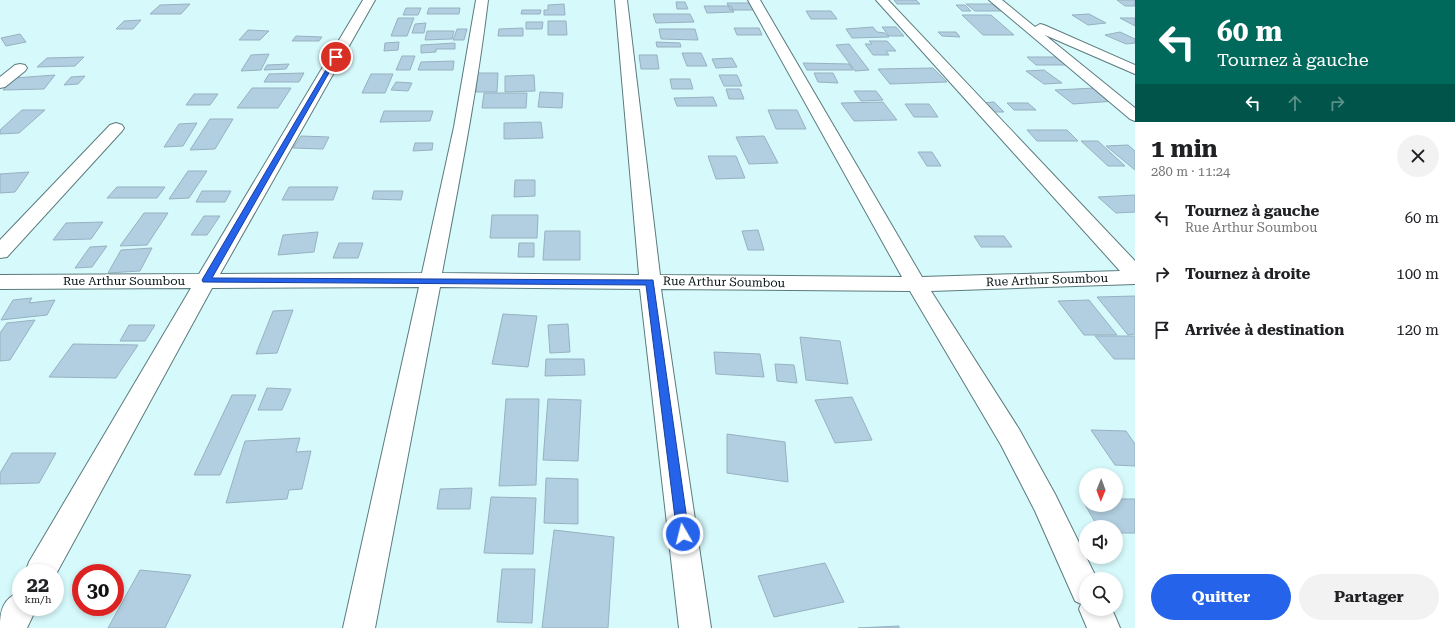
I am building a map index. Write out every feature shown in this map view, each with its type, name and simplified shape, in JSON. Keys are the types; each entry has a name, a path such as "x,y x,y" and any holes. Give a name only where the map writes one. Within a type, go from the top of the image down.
{"street":[{"path":"45,564 206,280 369,0"},
{"path":"359,628 465,112 482,0"},
{"path":"621,0 650,282 695,628"},
{"path":"754,0 916,284 1010,436 1045,503 1079,575"},
{"path":"882,0 1135,275"},
{"path":"995,0 1135,116"},
{"path":"1014,17 1135,70"},
{"path":"0,84 20,68"},
{"path":"0,252 116,128"},
{"name":"Rue Arthur Soumbou","path":"0,282 431,280 916,284 1135,275"},
{"path":"9,628 16,616"},
{"path":"1098,616 1104,628"}],"building":[{"path":"894,0 916,0 920,4 897,4"},
{"path":"1117,0 1135,0 1135,6 1125,6"},
{"path":"676,2 685,2 688,9 677,9"},
{"path":"727,3 752,3 755,10 730,10"},
{"path":"190,4 181,14 150,14 160,5"},
{"path":"564,4 565,15 544,15 544,10 548,10 548,5"},
{"path":"966,4 992,4 1001,11 975,11"},
{"path":"956,5 965,5 971,11 962,11"},
{"path":"704,6 731,6 734,12 707,13"},
{"path":"406,8 421,8 418,15 403,15"},
{"path":"429,8 460,8 459,14 427,14"},
{"path":"522,10 541,10 540,14 521,14"},
{"path":"806,11 831,11 837,19 811,19"},
{"path":"653,14 690,14 694,22 656,23"},
{"path":"1089,14 1106,23 1088,25 1072,15"},
{"path":"962,15 991,15 1014,35 983,35"},
{"path":"398,18 414,18 407,36 391,36"},
{"path":"1120,18 1135,18 1135,26"},
{"path":"141,20 133,29 116,29 124,21"},
{"path":"548,21 566,21 567,35 548,35"},
{"path":"526,22 543,22 542,29 526,29"},
{"path":"426,23 424,33 412,33 415,24"},
{"path":"873,27 877,32 885,33 889,37 852,38 846,29"},
{"path":"882,27 896,27 904,36 889,36"},
{"path":"523,28 523,36 498,36 499,29"},
{"path":"734,28 759,28 762,35 737,35"},
{"path":"457,29 467,29 464,40 453,40"},
{"path":"659,29 695,29 698,40 661,39"},
{"path":"248,30 269,31 260,40 239,40"},
{"path":"427,31 454,31 452,39 425,40"},
{"path":"938,32 956,32 960,37 942,36"},
{"path":"1120,32 1135,39 1135,43 1126,44 1105,35"},
{"path":"20,34 26,42 6,46 1,38"},
{"path":"296,36 322,37 319,41 292,41"},
{"path":"869,41 887,41 896,51 886,51 889,55 873,55 865,44 872,44"},
{"path":"399,42 398,50 384,51 385,43"},
{"path":"656,42 680,43 681,47 657,47"},
{"path":"455,43 455,49 436,49 436,52 421,53 421,45"},
{"path":"849,44 869,70 855,71 836,45"},
{"path":"682,53 701,53 707,66 687,66"},
{"path":"269,54 261,70 241,71 251,55"},
{"path":"639,55 657,55 659,69 641,69"},
{"path":"402,56 415,56 410,70 396,70"},
{"path":"84,57 75,66 37,67 47,58"},
{"path":"1027,57 1057,57 1066,65 1036,65"},
{"path":"732,58 737,67 716,68 712,59"},
{"path":"454,61 453,70 418,70 421,62"},
{"path":"803,63 849,64 853,70 807,70"},
{"path":"289,64 286,69 264,70 267,65"},
{"path":"933,68 947,82 890,84 878,69"},
{"path":"1044,70 1062,83 1044,84 1026,71"},
{"path":"304,73 299,82 264,82 269,74"},
{"path":"477,73 498,73 497,92 476,92"},
{"path":"814,73 833,73 838,83 818,82"},
{"path":"371,74 393,74 385,93 362,93"},
{"path":"55,75 44,89 3,90 14,78"},
{"path":"534,75 535,91 505,92 505,76"},
{"path":"719,75 737,75 742,86 724,86"},
{"path":"85,76 78,84 64,85 71,77"},
{"path":"670,79 690,79 693,89 672,89"},
{"path":"396,82 412,83 408,91 391,90"},
{"path":"252,88 291,88 278,108 237,108"},
{"path":"1095,88 1115,101 1073,104 1055,90"},
{"path":"726,89 740,89 744,99 729,99"},
{"path":"854,91 876,91 883,100 861,101"},
{"path":"540,92 563,93 562,108 538,107"},
{"path":"484,93 527,93 526,108 482,108"},
{"path":"194,94 218,94 210,105 186,105"},
{"path":"713,97 717,106 677,106 674,98"},
{"path":"883,102 897,120 854,121 841,103"},
{"path":"994,102 1004,112 990,112 981,103"},
{"path":"1007,103 1028,103 1036,110 1014,110"},
{"path":"905,104 929,104 938,117 914,117"},
{"path":"22,110 45,110 19,133 0,134 0,130"},
{"path":"768,110 797,110 806,129 776,129"},
{"path":"384,111 433,111 430,121 380,122"},
{"path":"210,119 233,119 215,149 190,150"},
{"path":"541,122 543,138 504,139 504,123"},
{"path":"197,123 183,146 164,147 179,124"},
{"path":"1027,130 1067,130 1078,141 1037,141"},
{"path":"301,136 329,137 323,149 293,148"},
{"path":"764,136 778,163 749,164 736,137"},
{"path":"1081,141 1098,141 1125,166 1108,166"},
{"path":"415,143 433,143 432,150 413,151"},
{"path":"1128,145 1135,151 1135,170 1106,146"},
{"path":"918,152 932,152 941,166 927,166"},
{"path":"708,156 736,156 745,178 716,179"},
{"path":"188,171 207,171 189,198 169,199"},
{"path":"29,172 15,192 0,193 0,174"},
{"path":"515,180 535,180 535,196 514,197"},
{"path":"117,187 165,187 157,198 107,198"},
{"path":"289,187 338,187 333,200 282,200"},
{"path":"202,191 231,191 225,202 196,202"},
{"path":"374,191 403,191 401,200 372,199"},
{"path":"1135,195 1135,212 1116,213 1098,197"},
{"path":"144,213 168,213 147,245 120,246"},
{"path":"492,215 538,215 537,238 490,238"},
{"path":"204,216 220,216 207,235 191,235"},
{"path":"103,222 91,239 53,240 66,223"},
{"path":"758,230 764,250 748,250 742,231"},
{"path":"545,231 580,231 580,260 543,260"},
{"path":"318,232 314,252 278,255 283,235"},
{"path":"974,236 1004,236 1012,247 981,247"},
{"path":"339,243 363,243 358,258 333,258"},
{"path":"519,243 534,243 534,257 518,257"},
{"path":"107,246 92,267 75,268 90,247"},
{"path":"152,248 140,271 108,273 121,250"},
{"path":"1135,296 1135,334 1128,335 1097,297"},
{"path":"32,298 29,303 55,300 47,315 1,320 13,300"},
{"path":"1089,300 1117,335 1084,335 1058,301"},
{"path":"293,310 277,353 256,354 273,311"},
{"path":"503,314 537,316 528,367 492,364"},
{"path":"35,320 10,360 0,361 0,333 7,323"},
{"path":"568,324 570,352 550,353 548,325"},
{"path":"129,325 155,325 145,341 120,341"},
{"path":"1095,336 1135,336 1135,359 1114,359"},
{"path":"800,337 840,341 848,384 806,380"},
{"path":"73,344 138,345 116,378 49,377"},
{"path":"714,352 760,354 764,377 716,374"},
{"path":"546,359 584,359 585,375 545,376"},
{"path":"775,364 794,365 797,383 777,381"},
{"path":"267,388 291,389 282,410 258,410"},
{"path":"232,395 256,395 220,475 194,475"},
{"path":"852,397 872,440 835,443 815,400"},
{"path":"506,399 539,399 536,485 499,486"},
{"path":"548,399 581,400 578,461 543,460"},
{"path":"1091,430 1126,431 1135,444 1135,466 1115,465"},
{"path":"727,434 785,442 788,482 727,473"},
{"path":"300,438 296,452 311,451 302,489 289,490 287,499 226,503 245,441"},
{"path":"12,453 56,453 39,483 0,484 0,473"},
{"path":"546,478 578,479 578,524 544,523"},
{"path":"472,488 470,509 437,509 440,489"},
{"path":"491,497 536,498 533,554 484,553"},
{"path":"1123,499 1135,499 1135,533 1123,533 1123,520 1094,520 1089,512 1123,512"},
{"path":"554,530 614,537 608,628 542,628"},
{"path":"825,563 844,602 774,617 758,576"},
{"path":"502,569 535,569 532,623 497,622"},
{"path":"140,570 191,575 165,628 108,628 115,616 124,616 124,599"},
{"path":"899,626 899,628 858,628"}],"route":[{"path":"336,57 206,280 650,282 683,534"}]}
